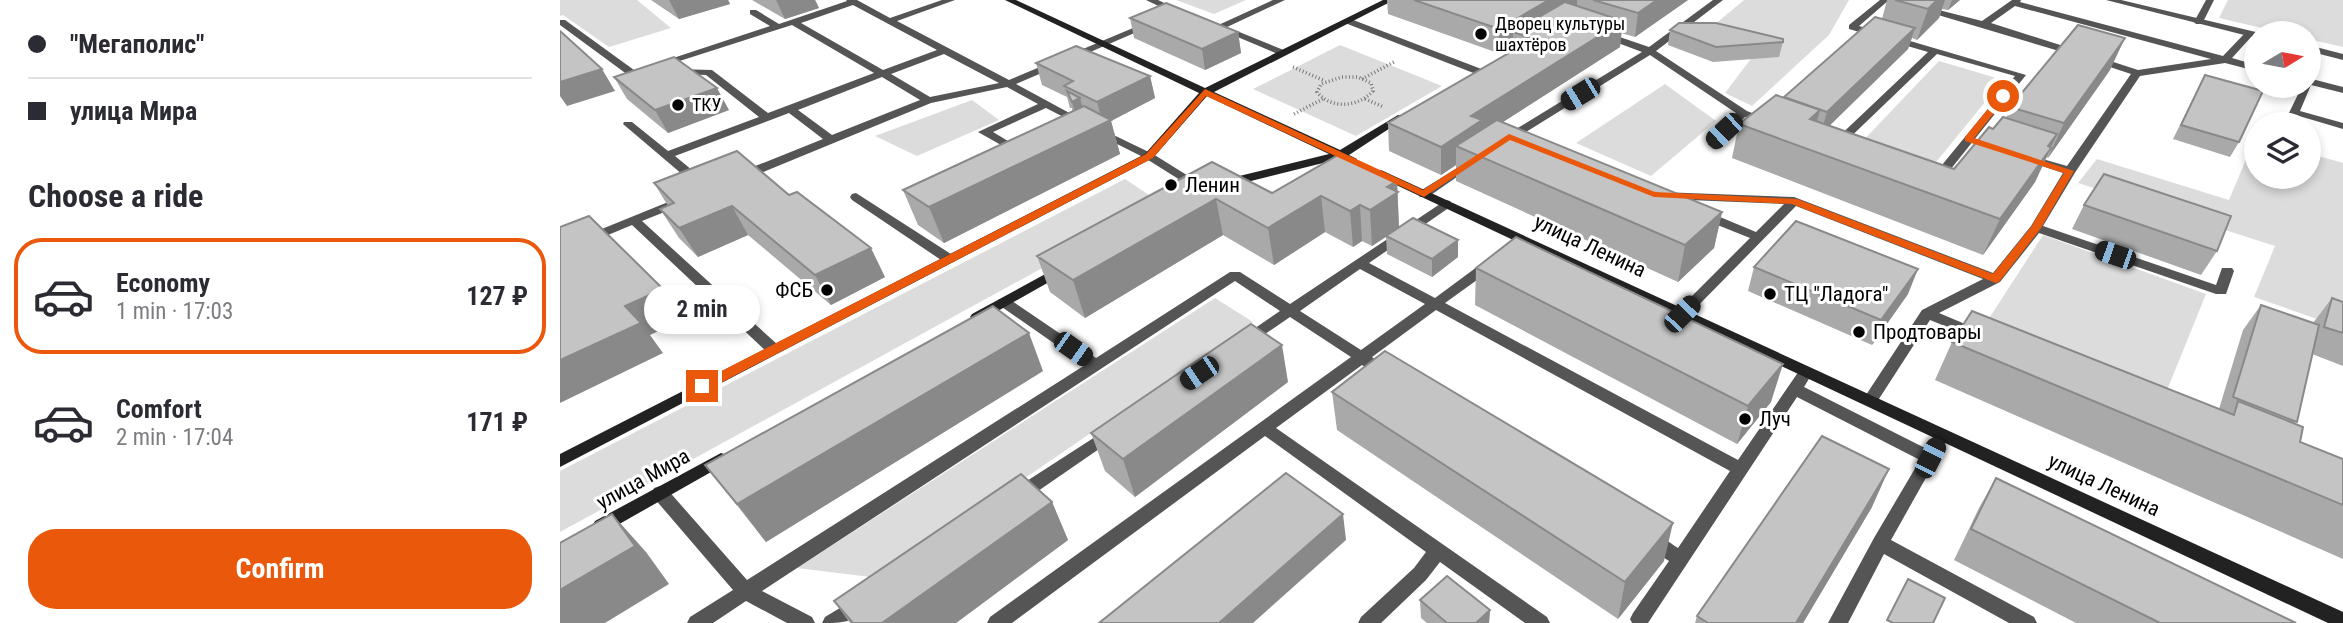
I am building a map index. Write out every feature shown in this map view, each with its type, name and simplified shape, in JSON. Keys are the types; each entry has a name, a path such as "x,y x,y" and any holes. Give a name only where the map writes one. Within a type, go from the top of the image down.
{"main road":[{"path":"560,461 1149,156 1205,92 1390,0"},
{"name":"улица Ленина","path":"1015,1 1446,204 1512,248 1682,314 2343,621"},
{"path":"1463,82 1484,69"},
{"path":"1198,192 1340,155 1414,110"},
{"path":"968,321 1074,262"},
{"name":"улица Мира","path":"582,536 731,453"}],"street":[{"path":"890,21 951,0"},
{"path":"733,180 928,100 1007,84 1183,14 1150,0"},
{"path":"1278,56 1214,25 1281,0"},
{"path":"1522,142 1504,140 1650,51 1719,0"},
{"path":"1898,3 1885,0 1852,27 2021,75 1934,182 1921,177"},
{"path":"2110,0 2244,33"},
{"path":"2199,22 2210,0"},
{"path":"632,73 852,1 1149,156 1198,192"},
{"path":"1984,24 2016,1 2244,65"},
{"path":"1910,6 1984,24 2137,73 2225,60 2244,43"},
{"path":"753,12 775,25"},
{"path":"1348,20 1484,69"},
{"path":"562,22 632,73 708,72 767,118"},
{"path":"793,22 928,100"},
{"path":"1589,30 1650,51 1743,113 1782,127"},
{"path":"668,155 945,50"},
{"path":"1835,146 1936,51"},
{"path":"2321,51 2343,57"},
{"path":"1870,401 1927,313 1996,279 2036,228 2070,171 2137,73"},
{"path":"2321,86 2343,90"},
{"path":"2301,98 2294,113 2343,126"},
{"path":"1016,163 1028,157 984,132 1046,104"},
{"path":"790,109 831,139"},
{"path":"1712,143 1743,113"},
{"path":"560,251 708,190 628,124"},
{"path":"1969,139 1981,143"},
{"path":"1822,141 1847,151"},
{"path":"2019,155 2070,171"},
{"path":"1424,194 1477,158"},
{"path":"1758,237 1654,194 1794,201 1996,279"},
{"path":"856,197 949,259"},
{"path":"1682,314 1794,201"},
{"path":"1233,349 1446,204"},
{"path":"634,220 774,349"},
{"path":"2036,228 2221,291 2227,271"},
{"path":"997,623 1512,248"},
{"path":"1360,263 1741,469"},
{"path":"697,623 1235,275 1397,380"},
{"path":"1004,302 1096,365"},
{"path":"1927,313 1990,339"},
{"path":"1640,619 1806,372"},
{"path":"1794,389 1930,458"},
{"path":"1004,506 1119,427"},
{"path":"1263,428 1540,623"},
{"path":"1838,623 1942,435"},
{"path":"660,493 746,592 806,623"},
{"path":"1633,529 1680,559"},
{"path":"1880,543 2027,623"},
{"path":"1368,623 1420,574 1437,552"},
{"path":"832,623 866,600"}],"path":[{"path":"1278,56 1325,81"},
{"path":"1362,79 1394,62"},
{"path":"1342,77 1362,79 1371,83 1373,91 1365,99 1346,104 1331,102 1319,96 1318,89 1325,81 1342,77"}],"shaded area":[{"path":"560,0 637,0 671,28 609,47 563,15 560,16"},
{"path":"1176,0 1246,0 1214,14"},
{"path":"1744,0 1849,0 1829,35 1752,106 1725,93 1759,48 1707,31"},
{"path":"2228,0 2343,0 2343,47 2321,42 2321,21 2244,21 2244,24 2219,18"},
{"path":"1340,45 1442,86 1356,136 1253,89"},
{"path":"1939,61 2003,80 1928,172 1857,147"},
{"path":"1665,84 1716,121 1651,176 1576,143"},
{"path":"972,100 999,120 917,156 875,136"},
{"path":"2321,157 2343,163 2343,328 2254,297 2275,246 2078,183 2097,159 2229,200 2244,164 2244,189 2321,189"},
{"path":"1125,179 1161,203 560,532 560,471"},
{"path":"2043,235 2206,294 2163,400 1984,326"},
{"path":"1215,298 1253,322 879,578 797,568"}],"building":[{"path":"1414,0 1549,0 1499,29"},
{"path":"1593,0 1657,0 1638,13"},
{"path":"1895,0 1937,0 1928,9"},
{"path":"1565,2 1623,21 1471,116 1482,120 1441,147 1388,123 1533,39 1513,32"},
{"path":"1166,3 1238,32 1202,49 1130,18"},
{"path":"1875,17 1915,28 1827,112 1784,97"},
{"path":"1679,23 1716,23 1783,39 1783,42 1716,47 1670,30"},
{"path":"2078,25 2125,38 2064,123 2010,107"},
{"path":"560,31 602,69 560,82"},
{"path":"1076,46 1150,76 1097,102 1064,86 1073,81 1036,63"},
{"path":"674,57 717,88 655,110 614,77"},
{"path":"2205,75 2244,86 2244,98 2260,98 2253,112 2244,112 2244,131 2239,142 2181,125"},
{"path":"1067,91 1080,98 1072,102"},
{"path":"1776,95 1820,110 1810,119 1954,169 1989,127 1993,129 2003,117 2057,134 2048,146 2051,148 2000,219 1739,124"},
{"path":"1084,106 1111,120 929,207 903,190"},
{"path":"1497,120 1722,212 1685,245 1456,146"},
{"path":"737,151 789,195 797,192 871,248 815,275 732,206 679,228 660,209 674,203 654,183"},
{"path":"1340,154 1397,181 1387,187 1398,192 1370,210 1360,205 1350,211 1321,196 1268,228 1216,199 1073,280 1037,256 1212,162 1272,193"},
{"path":"2104,174 2231,216 2217,251 2084,205"},
{"path":"589,216 663,289 625,306 641,323 560,360 560,227"},
{"path":"1413,218 1458,240 1432,259 1386,236"},
{"path":"1796,221 1918,269 1881,320 1754,267"},
{"path":"1516,237 1783,364 1748,406 1476,268"},
{"path":"2332,298 2343,302 2343,333 2324,327"},
{"path":"2261,305 2319,325 2297,422 2233,397"},
{"path":"993,306 1029,333 737,504 705,465"},
{"path":"1972,311 2234,415 2238,401 2303,427 2300,442 2343,459 2343,505 1952,342"},
{"path":"1251,324 1282,345 1123,459 1091,433"},
{"path":"1385,351 1673,523 1625,582 1332,392"},
{"path":"1822,436 1889,469 1796,623 1708,623 1697,616"},
{"path":"1286,473 1343,514 1219,623 1099,623"},
{"path":"1021,474 1052,502 882,623 853,623 834,601"},
{"path":"1996,478 2296,623 2160,623 1971,529"},
{"path":"612,514 635,546 560,590 560,543"},
{"path":"1447,576 1490,610 1476,623 1447,623 1420,600"},
{"path":"1908,579 1945,598 1933,623 1893,623 1887,620"}],"place":[{"name":"Дворец культуры шахтёров","path":"1481,34"},
{"name":"ТКУ","path":"678,105"},
{"name":"Ленин","path":"1171,185"},
{"name":"ФСБ","path":"827,290"},
{"name":"ТЦ \"Ладога\"","path":"1770,294"},
{"name":"Продтовары","path":"1859,332"},
{"name":"Луч","path":"1745,419"}],"route":[{"path":"702,386 1149,156 1205,92 1424,194 1509,136 1654,194 1794,201 1996,279 2036,228 2070,171 1969,139 2003,96"}]}
